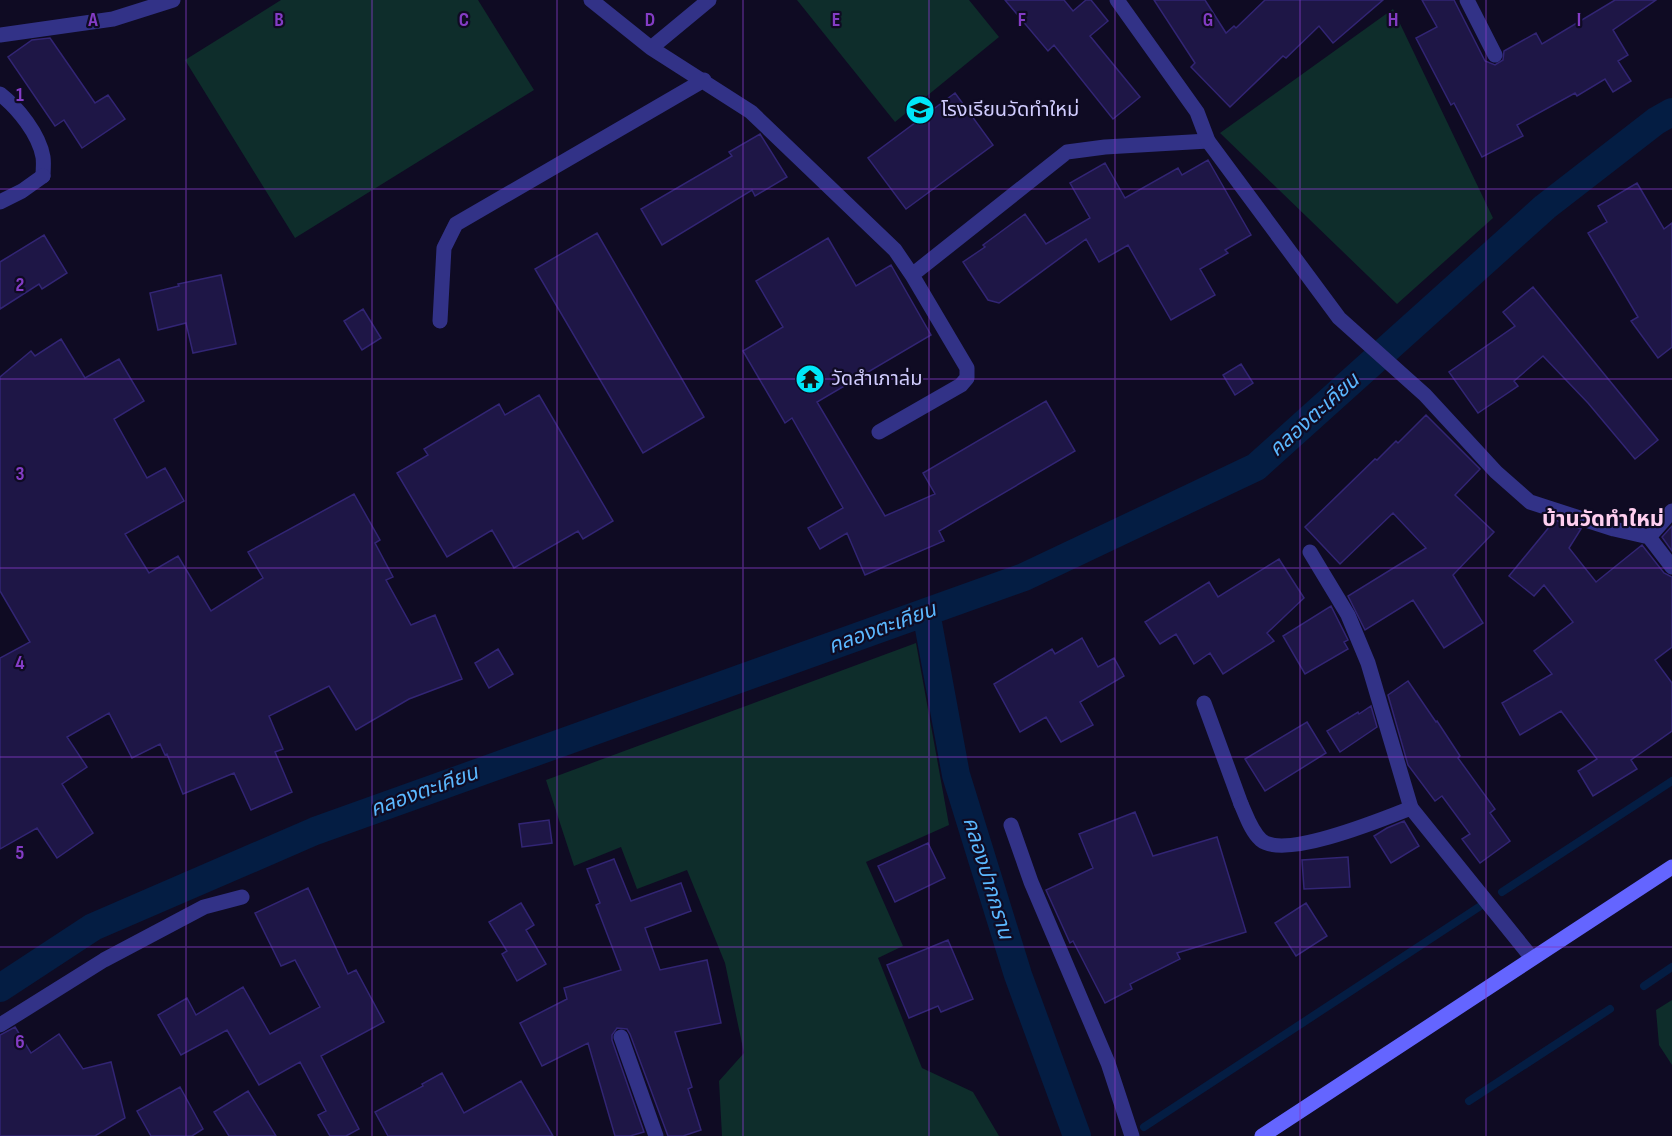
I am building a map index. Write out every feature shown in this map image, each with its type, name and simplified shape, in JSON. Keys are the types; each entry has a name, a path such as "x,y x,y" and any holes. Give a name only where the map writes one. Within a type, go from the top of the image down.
{"main road":[{"path":"1262,1136 1672,867"}],"street":[{"path":"0,35 113,19 173,0"},
{"path":"591,0 651,48 751,111 895,250 912,275 967,368 967,378 961,385 879,432"},
{"path":"651,48 709,0"},
{"path":"1117,0 1197,112 1208,141 1340,318 1425,395 1496,472 1530,502 1614,529 1649,537 1672,567"},
{"path":"1467,0 1495,55"},
{"path":"440,321 444,248 456,224 704,80"},
{"path":"0,94 9,101 33,132 43,157 43,176 22,191 0,202"},
{"path":"912,275 1067,152 1105,147 1208,141"},
{"path":"1649,537 1672,511"},
{"path":"1310,552 1348,615 1368,663 1411,808 1532,958"},
{"path":"1204,703 1240,804 1254,833 1262,842 1278,846 1311,842 1357,829 1411,808"},
{"path":"1011,825 1031,882 1108,1063 1132,1136"},
{"path":"0,1025 105,960 184,917 204,907 242,897"},
{"path":"621,1037 656,1136"}],"green space":[{"path":"281,0 478,0 534,90 295,238 185,60"},
{"path":"797,0 969,0 999,37 895,122"},
{"path":"1393,9 1493,218 1397,304 1220,133"},
{"path":"916,643 949,825 866,862 903,946 878,958 922,1068 973,1092 999,1136 722,1136 719,1081 744,1053 725,963 687,870 637,889 621,847 574,866 546,780"},
{"path":"1672,1000 1672,1065 1659,1045 1656,1010"}],"building":[{"path":"1005,0 1064,0 1073,11 1086,0 1091,0 1108,21 1090,36 1140,97 1113,119 1054,45 1048,51"},
{"path":"1154,0 1205,0 1226,33 1234,26 1236,28 1265,0 1383,0 1333,43 1319,26 1286,58 1283,56 1230,107 1191,67 1195,63"},
{"path":"1422,0 1454,0 1485,61 1495,65 1503,60 1504,51 1536,33 1542,44 1615,0 1656,0 1613,30 1628,55 1618,61 1631,81 1613,92 1605,79 1577,96 1575,93 1517,125 1523,136 1482,157 1454,103 1451,105 1416,38 1437,27"},
{"path":"50,38 95,103 108,95 125,119 82,148 64,120 55,126 8,57 32,40"},
{"path":"955,93 993,145 906,209 868,158"},
{"path":"760,134 787,177 755,196 752,190 662,245 641,209 732,156 729,152"},
{"path":"1208,160 1251,235 1225,250 1228,253 1200,269 1215,295 1171,320 1128,245 1099,262 1086,239 999,303 988,300 963,262 1025,214 1046,244 1090,218 1070,183 1105,163 1125,198 1178,168 1182,175"},
{"path":"1637,183 1664,229 1672,223 1672,347 1658,358 1631,321 1638,317 1588,233 1607,222 1598,206"},
{"path":"597,233 704,417 643,453 535,269"},
{"path":"44,235 67,273 42,289 39,284 0,309 0,262"},
{"path":"828,238 856,286 891,265 931,335 817,402 885,516 935,494 923,473 1046,401 1075,451 939,531 944,541 865,575 847,533 820,549 808,528 843,508 792,418 785,423 743,351 783,327 756,281"},
{"path":"221,275 236,344 193,353 186,323 158,330 150,293 179,286 178,284"},
{"path":"1533,287 1658,440 1635,459 1588,403 1543,356 1514,381 1518,386 1478,413 1449,372 1515,326 1503,312"},
{"path":"363,309 381,338 362,350 344,321"},
{"path":"61,339 85,378 119,359 144,401 114,419 147,478 165,468 184,501 125,534 149,573 178,556 211,611 263,578 248,552 354,494 380,540 375,543 393,577 386,580 411,625 435,615 462,679 409,699 356,730 329,686 269,716 283,749 275,752 292,792 251,810 234,773 183,794 167,754 165,755 160,744 132,758 109,713 67,737 87,767 62,784 93,833 57,858 37,828 0,849 0,658 30,642 0,591 0,377 31,351 35,356"},
{"path":"1241,364 1253,383 1235,395 1223,375"},
{"path":"539,395 613,521 583,539 578,531 514,568 492,530 447,557 397,473 428,455 424,449 499,404 505,415"},
{"path":"1426,415 1480,469 1455,495 1494,532 1453,575 1483,623 1444,648 1413,600 1365,630 1348,596 1426,548 1393,513 1340,564 1305,527 1375,459 1377,460 1396,441 1398,443"},
{"path":"1555,520 1581,529 1569,548 1596,582 1642,545 1664,573 1672,577 1672,647 1655,660 1672,683 1672,731 1631,760 1637,769 1593,796 1578,771 1597,759 1561,711 1520,735 1502,703 1552,674 1534,651 1573,622 1544,585 1534,596 1509,576"},
{"path":"1672,526 1672,551 1662,537"},
{"path":"1279,559 1304,598 1267,633 1274,641 1223,674 1210,653 1194,664 1176,634 1160,644 1145,622 1209,582 1218,597"},
{"path":"1331,606 1348,640 1344,642 1348,649 1305,674 1283,636"},
{"path":"1082,638 1098,667 1114,658 1124,676 1080,702 1093,725 1061,742 1046,717 1020,732 994,684 1052,649 1055,654"},
{"path":"498,649 513,674 489,688 475,663"},
{"path":"1408,681 1460,756 1458,758 1495,809 1490,813 1510,841 1480,863 1462,839 1470,834 1442,796 1435,801 1408,765 1388,695"},
{"path":"1371,706 1377,727 1340,752 1327,731"},
{"path":"1307,722 1326,753 1265,791 1245,759"},
{"path":"1135,812 1153,856 1217,837 1246,932 1177,953 1180,959 1130,984 1132,989 1105,1003 1073,941 1070,943 1046,890 1093,868 1079,834"},
{"path":"549,820 552,843 522,847 519,824"},
{"path":"1404,821 1419,846 1391,863 1374,836"},
{"path":"928,843 945,878 895,902 878,866"},
{"path":"1348,857 1350,887 1304,889 1302,860"},
{"path":"614,859 631,901 681,883 691,911 645,928 660,970 707,960 721,1023 675,1032 692,1087 688,1089 701,1130 683,1136 668,1136 627,1029 617,1028 612,1035 612,1040 644,1132 630,1136 615,1136 588,1043 542,1066 520,1023 567,999 564,988 621,970 596,905 600,903 587,869"},
{"path":"308,888 348,974 356,970 384,1022 321,1056 359,1129 346,1136 330,1136 318,1115 326,1111 300,1062 259,1085 227,1030 181,1055 158,1015 187,998 196,1015 243,987 270,1034 320,1007 295,960 281,966 255,913"},
{"path":"521,903 534,925 526,930 546,964 517,981 502,954 507,951 489,922"},
{"path":"1306,903 1327,936 1296,956 1275,923"},
{"path":"948,940 973,999 941,1012 938,1006 909,1018 887,965"},
{"path":"15,1027 31,1053 59,1034 83,1069 111,1062 125,1118 95,1136 0,1136 0,1035"},
{"path":"442,1073 464,1113 521,1081 553,1136 388,1136 375,1112"},
{"path":"180,1087 203,1129 192,1136 151,1136 137,1111"},
{"path":"248,1091 276,1136 229,1136 214,1112"}],"waterway":[{"name":"คลองตะเคียน","path":"0,988 93,927 315,831 1024,577 1256,467 1545,207 1656,121 1672,112"},
{"name":"คลองปากกราน","path":"926,612 956,775 1018,975 1077,1136"},
{"path":"1502,892 1672,781"},
{"path":"1144,1127 1482,905"},
{"path":"1644,986 1672,967"},
{"path":"1469,1101 1610,1009"}],"place":[{"name":"โรงเรียนวัดทำใหม่","path":"920,110"},
{"name":"วัดสำเภาล่ม","path":"810,379"}],"district":[{"name":"บ้านวัดทำใหม่","path":"1603,519"}]}
